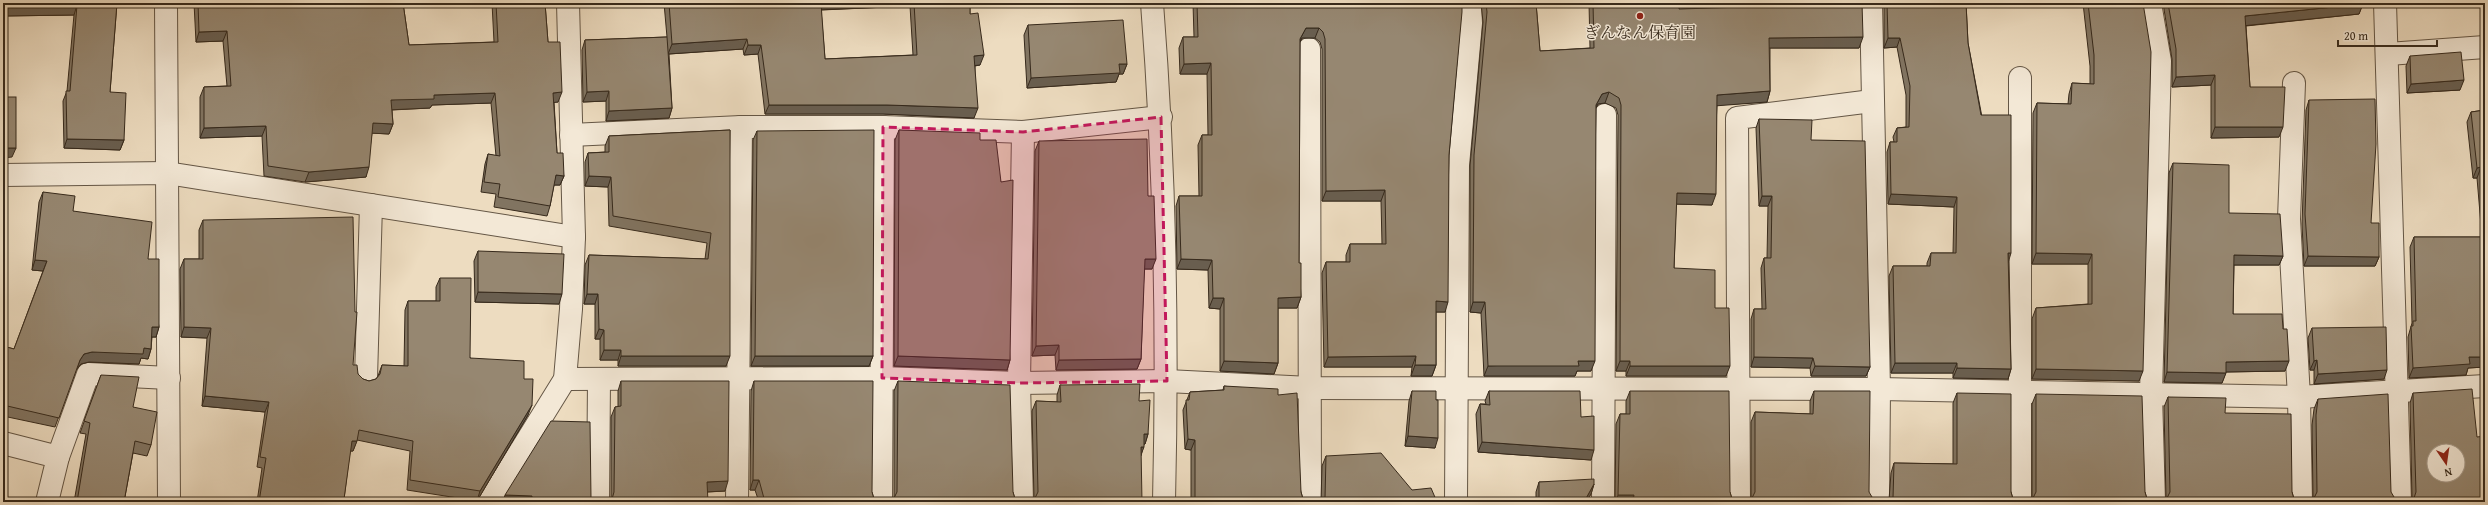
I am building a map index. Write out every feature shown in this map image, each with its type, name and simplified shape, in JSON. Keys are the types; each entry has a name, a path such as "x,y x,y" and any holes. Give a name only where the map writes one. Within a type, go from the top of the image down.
{"street":[{"path":"166,3 170,502"},
{"path":"489,502 565,379 571,309 574,237 568,3"},
{"path":"1152,3 1161,117 1167,381 1164,502"},
{"path":"1456,502 1458,165 1471,23 1470,3"},
{"path":"1871,3 1878,389 1878,502"},
{"path":"2150,3 2160,61 2151,394 2154,502"},
{"path":"2385,3 2388,54 2400,502"},
{"path":"2388,54 2485,47"},
{"path":"1309,49 1310,502"},
{"path":"2020,78 2020,502"},
{"path":"2294,83 2289,219 2299,397 2300,502"},
{"path":"1739,502 1740,389 1737,118 1872,101"},
{"path":"1603,502 1605,115"},
{"path":"571,135 741,126 883,127 1023,132 1161,117"},
{"path":"737,502 741,126"},
{"path":"881,502 883,127"},
{"path":"1022,502 1019,383 1023,132"},
{"path":"3,175 167,173 574,237"},
{"path":"366,378 371,205"},
{"path":"47,502 58,457 88,374 169,378"},
{"path":"565,379 739,377 882,378 1019,383 1167,381 1310,388 1878,389 2299,397 2485,386"},
{"path":"598,502 599,379"},
{"path":"3,442 58,457"}],"highlighted area":[{"path":"1161,117 1167,381 1019,383 882,378 883,127 1023,132"}],"building":[{"path":"3,3 117,3 110,92 126,93 124,140 67,139 66,91 70,91 77,5 3,6"},
{"path":"198,3 403,3 409,45 498,42 496,3 545,3 548,42 560,42 562,92 553,93 557,153 563,153 564,176 556,175 550,206 498,197 500,184 484,182 488,154 500,156 495,93 434,95 434,99 391,100 393,124 373,123 369,167 309,172 268,166 266,126 204,128 204,87 231,86 227,31 199,32"},
{"path":"669,3 821,3 825,59 917,55 914,3 970,3 970,14 978,13 984,55 974,56 978,108 887,105 769,105 761,45 748,45 747,39 672,44"},
{"path":"1197,3 1462,3 1449,155 1448,302 1436,301 1436,365 1415,365 1416,356 1328,357 1326,262 1350,262 1350,244 1386,244 1385,190 1326,191 1325,39 1323,32 1319,28 1306,28 1300,39 1299,263 1301,263 1301,297 1278,298 1278,363 1224,361 1224,298 1213,298 1212,260 1181,259 1179,196 1202,196 1202,135 1212,135 1211,63 1184,64 1183,37 1198,37"},
{"path":"1486,3 1536,3 1540,51 1594,48 1593,3 1679,3 1679,9 1776,6 1776,3 1862,3 1863,37 1769,38 1770,91 1717,95 1716,194 1677,193 1674,268 1715,270 1715,308 1729,308 1730,366 1630,366 1630,361 1620,361 1621,105 1619,98 1609,92 1602,94 1596,105 1595,361 1578,361 1579,366 1488,366 1485,302 1473,302 1474,155 1487,12"},
{"path":"1887,3 1966,3 1968,43 1981,115 2011,115 2011,253 2008,253 2011,369 1957,368 1957,363 1895,363 1893,266 1930,266 1931,253 1956,253 1957,197 1891,194 1890,142 1897,142 1897,128 1909,127 1910,86 1900,38 1888,38"},
{"path":"2088,3 2143,3 2151,52 2143,371 2036,369 2036,308 2092,304 2092,254 2036,253 2037,103 2071,104 2072,83 2094,84 2094,55"},
{"path":"2168,3 2363,4 2245,16 2250,87 2285,87 2283,127 2215,127 2215,75 2176,77 2176,49"},
{"path":"1123,20 1127,64 1119,64 1120,73 1031,78 1028,25"},
{"path":"667,37 672,108 609,111 609,91 587,92 585,40"},
{"path":"2461,52 2464,80 2411,84 2410,56"},
{"path":"3,97 16,97 16,148 3,148"},
{"path":"2375,99 2376,144 2371,223 2379,223 2379,257 2308,256 2305,214 2309,100"},
{"path":"2485,110 2485,218 2481,167 2477,168 2471,112"},
{"path":"1759,119 1812,120 1811,140 1865,141 1870,367 1815,366 1813,358 1754,357 1754,309 1766,309 1764,258 1771,258 1772,196 1762,196"},
{"path":"730,130 730,356 621,356 621,350 604,350 604,330 599,329 598,294 587,294 589,255 708,259 711,233 613,216 611,177 589,176 588,153 609,152 609,136"},
{"path":"874,130 873,356 755,356 757,131"},
{"path":"899,130 980,133 980,140 996,140 1001,182 1013,180 1010,360 898,356"},
{"path":"1147,139 1148,196 1154,196 1156,259 1145,259 1141,359 1059,360 1059,345 1036,346 1039,141"},
{"path":"2173,163 2229,165 2229,213 2280,214 2283,256 2234,255 2233,314 2282,314 2283,329 2287,329 2289,361 2226,362 2226,373 2167,372"},
{"path":"43,192 75,196 73,211 152,222 148,259 159,259 159,327 152,327 151,349 144,348 143,354 92,352 84,354 80,360 59,418 3,405 3,346 14,349 47,261 35,260"},
{"path":"353,217 355,312 357,312 353,365 357,365 358,374 363,379 369,381 376,379 380,374 382,365 408,366 408,301 440,301 440,278 471,278 470,358 524,361 524,379 533,379 532,405 480,491 410,480 413,441 359,430 357,441 352,441 344,499 361,502 259,502 266,458 260,457 269,402 205,396 211,328 184,327 184,259 203,259 203,220"},
{"path":"2414,237 2485,237 2485,357 2469,357 2470,364 2413,368 2411,326 2413,326 2413,321 2416,321"},
{"path":"478,251 564,254 562,294 478,292"},
{"path":"2386,327 2387,370 2318,374 2317,360 2314,361 2312,328"},
{"path":"101,375 139,377 133,407 157,412 151,445 135,441 124,502 77,502 90,423 84,421"},
{"path":"621,381 729,381 728,481 707,482 708,502 606,502 612,499 614,492 615,407 621,406"},
{"path":"754,381 873,381 872,492 874,499 880,502 765,502 759,480 753,480"},
{"path":"898,381 1010,385 1013,492 1015,499 1021,502 892,502 897,492"},
{"path":"1140,384 1139,401 1150,400 1148,434 1144,434 1144,447 1141,447 1142,502 1033,502 1038,492 1036,401 1061,402 1060,385"},
{"path":"1224,386 1278,389 1278,395 1297,393 1301,492 1303,499 1307,502 1195,502 1195,440 1188,439 1186,400 1189,400 1190,392 1224,390"},
{"path":"2472,389 2477,437 2485,436 2485,502 2408,502 2414,498 2416,492 2413,393"},
{"path":"1412,391 1436,391 1436,400 1438,400 1438,438 1408,436"},
{"path":"1489,391 1580,391 1581,417 1594,416 1594,450 1482,442 1480,404 1490,405"},
{"path":"1630,391 1729,391 1730,492 1732,499 1738,502 1633,502 1634,495 1618,495 1620,414 1630,414"},
{"path":"1814,391 1870,391 1869,492 1875,502 1750,502 1755,492 1755,412 1813,414"},
{"path":"1957,393 2011,394 2011,492 2013,499 2019,502 1886,502 1893,498 1894,463 1957,464"},
{"path":"2036,394 2142,396 2145,492 2147,499 2153,502 2031,502 2036,492"},
{"path":"2388,394 2391,492 2397,502 2312,502 2317,492 2316,415 2318,399"},
{"path":"2168,397 2226,398 2225,413 2291,414 2292,492 2294,499 2300,502 2165,502 2170,492"},
{"path":"551,421 590,422 591,498 597,502 532,502 532,496 505,495"},
{"path":"1381,453 1412,490 1431,488 1437,502 1321,502 1325,498 1326,456"},
{"path":"1594,479 1594,484 1584,502 1539,502 1539,482"}],"place":[{"name":"ぎんなん保育園","path":"1640,16"}]}
